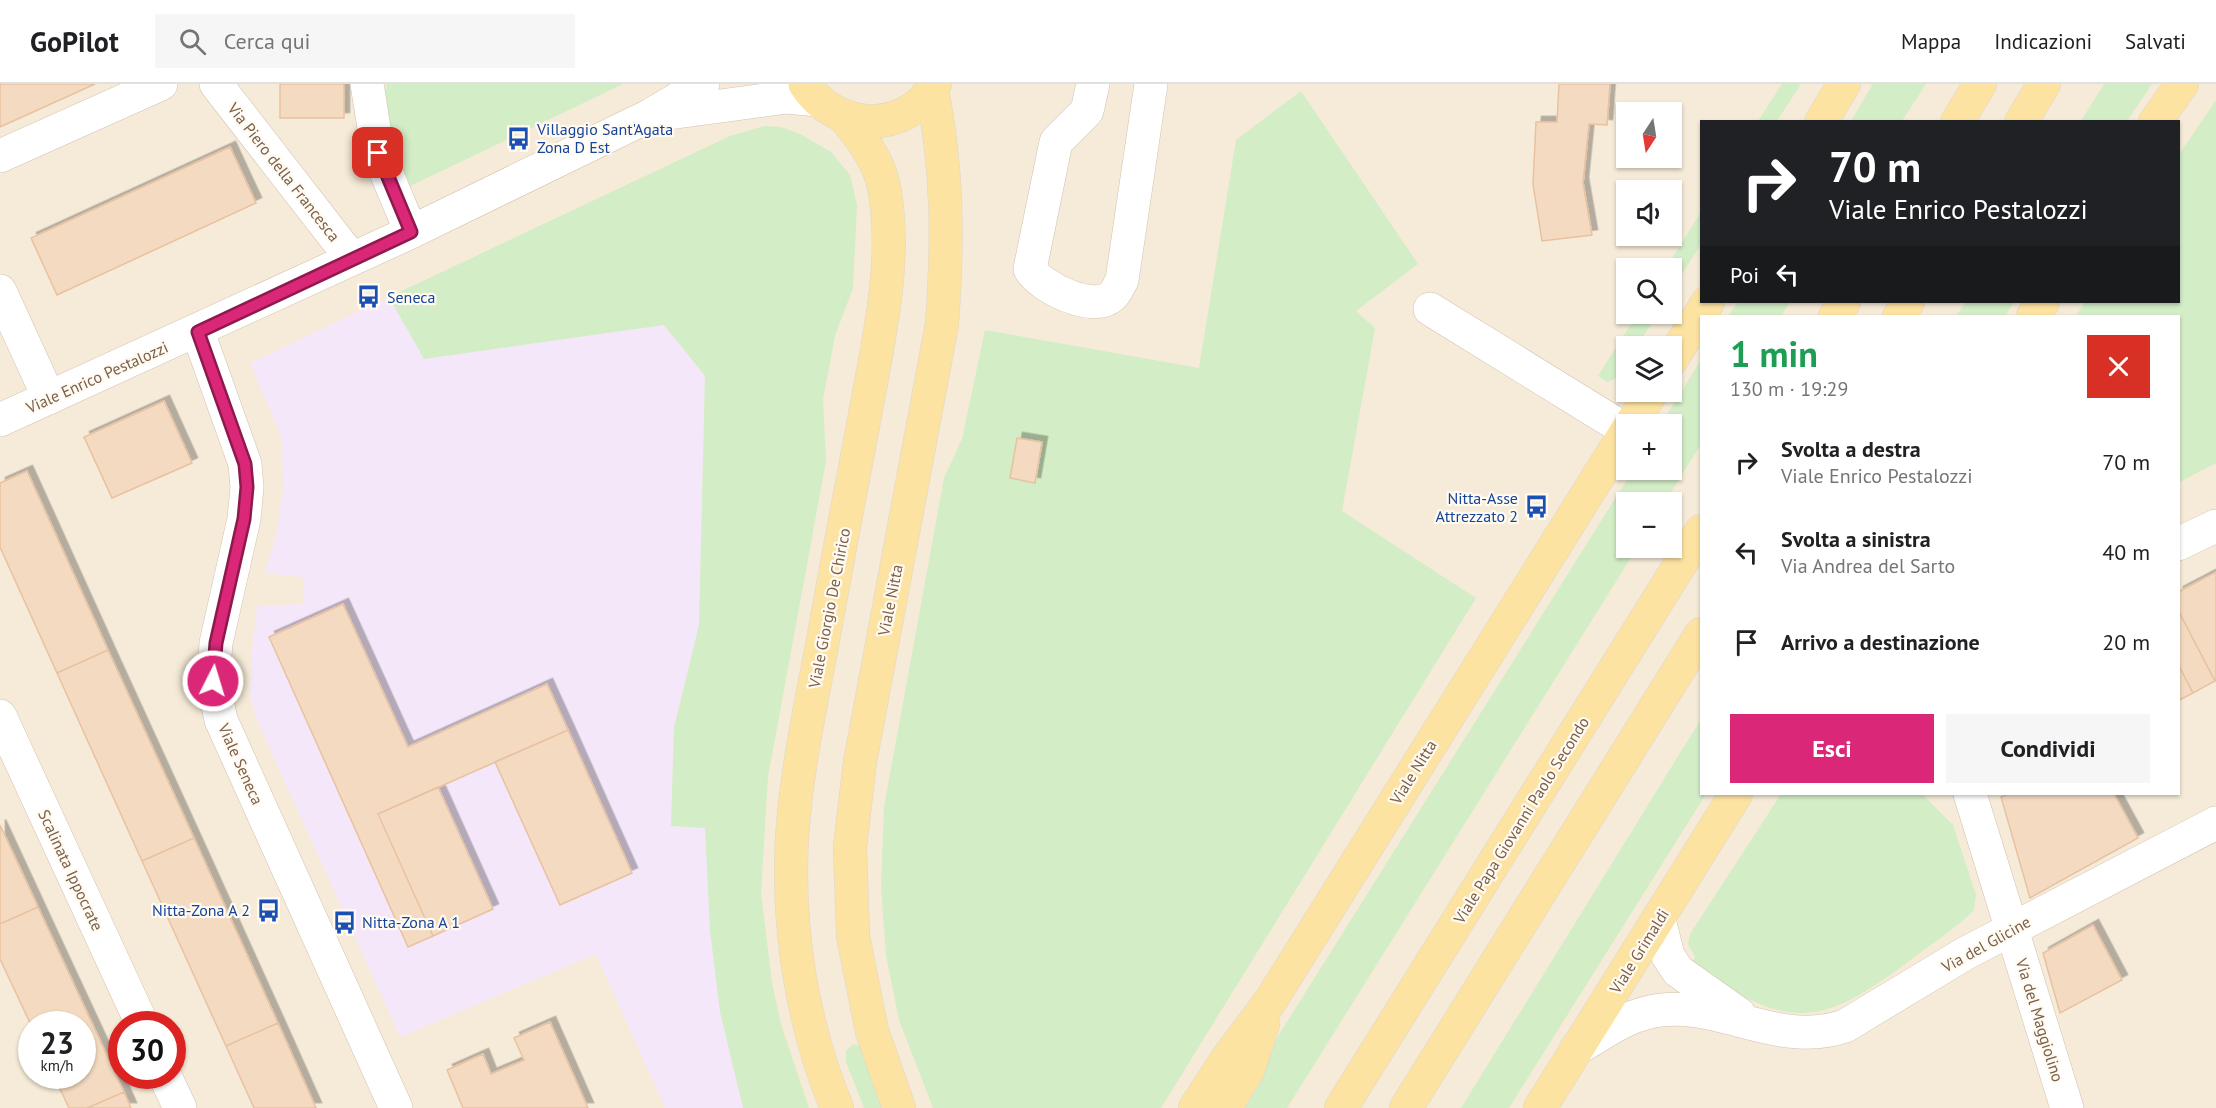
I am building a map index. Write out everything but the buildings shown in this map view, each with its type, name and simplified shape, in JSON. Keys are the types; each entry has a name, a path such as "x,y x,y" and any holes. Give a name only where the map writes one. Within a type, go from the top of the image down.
{"main road":[{"path":"1822,120 1844,84"},
{"path":"1958,120 1980,84"},
{"path":"2022,120 2044,84"},
{"path":"2156,120 2182,84"},
{"path":"822,100 863,122 892,119 911,110 933,87"},
{"name":"Viale Nitta","path":"899,1108 872,1031 853,936 850,846 860,762 942,324 946,258 946,178 933,87"},
{"name":"Viale Giorgio De Chirico","path":"822,100 870,152 883,184 888,217 887,259 874,367 800,761 792,837 790,897 800,978 837,1108"},
{"path":"1682,343 1707,303"},
{"name":"Viale Nitta","path":"1195,1108 1227,1059 1271,1000 1616,447"},
{"name":"Viale Papa Giovanni Paolo Secondo","path":"1341,1108 1700,533"},
{"path":"1406,1108 1700,636"},
{"name":"Viale Grimaldi","path":"1540,1108 1735,795"},
{"path":"1225,1108 1248,1070 1271,1000"}],"street":[{"path":"0,156 161,84"},
{"name":"Via Piero della Francesca","path":"216,84 352,260"},
{"path":"367,84 378,153 411,232"},
{"path":"650,116 704,84"},
{"path":"1093,84 1087,111 1056,142 1030,269 1036,280 1056,293 1100,302 1112,297 1122,280 1151,84"},
{"path":"650,116 787,97 822,100"},
{"name":"Viale Enrico Pestalozzi","path":"0,420 198,332 352,260 650,116"},
{"path":"0,291 49,398"},
{"path":"1430,309 1616,425"},
{"name":"Viale Seneca","path":"198,332 245,464 247,487 244,519 216,643 213,681 221,720 396,1108"},
{"path":"2180,543 2216,526"},
{"name":"Scalinata Ippocrate","path":"0,716 136,1011"},
{"name":"Via del Maggiolino","path":"1970,795 2067,1108"},
{"name":"Via del Glicine","path":"1576,1049 1618,1024 1645,1013 1671,1009 1698,1011 1793,1033 1827,1032 1845,1026 1966,953 2216,823"},
{"name":"Via del Glicine","path":"1659,919 1668,956 1678,971 1750,1022"},
{"path":"171,1089 180,1108"}],"shaded area":[{"path":"0,84 2216,84 2216,1108 0,1108"},
{"path":"389,297 424,359 664,325 705,376 699,625 674,728 671,826 705,828 748,887 791,1108 665,1108 596,954 400,1037 256,718 250,695 257,606 303,604 304,577 265,573 276,535 283,490 282,439 250,363"}],"green space":[{"path":"386,84 623,84 404,189 385,115"},
{"path":"1782,84 1801,84 1778,120 1759,120"},
{"path":"1873,84 1926,84 1903,120 1852,120"},
{"path":"2104,84 2152,84 2128,120 2082,120"},
{"path":"1301,91 1418,264 1356,311 1375,328 1342,511 1476,598 1161,1108 933,1108 899,1020 886,955 881,887 884,807 944,478 962,439 985,330 1199,368 1236,140"},
{"path":"2216,100 2216,463 2180,482 2180,315 2077,315 2084,303 2180,303 2180,153"},
{"path":"764,126 781,127 800,134 831,152 850,175 857,205 853,288 835,336 823,399 826,461 768,777 761,893 772,983 781,1024 809,1108 743,1108 720,1012 710,931 705,828 671,826 674,728 699,625 705,376 664,325 424,359 389,297 730,136"},
{"path":"1700,214 1700,246 1682,274 1682,258 1672,258 1682,246"},
{"path":"1737,303 1789,303 1782,315 1729,315"},
{"path":"1965,303 2013,303 2006,315 1957,315"},
{"path":"1631,324 1651,324 1644,336 1623,336"},
{"path":"1616,347 1616,378 1607,382 1598,376"},
{"path":"1700,362 1700,446 1682,475 1682,414 1667,414 1675,402 1682,402 1682,390"},
{"path":"1627,480 1679,480 1671,492 1619,492"},
{"path":"1616,497 1616,558 1631,558 1287,1108 1233,1108"},
{"path":"1700,721 1700,795 1705,795 1509,1108 1461,1108"},
{"path":"1780,795 1923,795 1953,825 1976,895 1974,910 1949,932 1873,987 1846,1002 1821,1011 1798,1013 1775,1009 1751,1000 1690,966 1695,957 1688,944 1690,934"},
{"path":"853,1044 860,1046 884,1108 864,1108 846,1062 846,1051"}],"place":[{"name":"Villaggio Sant'Agata Zona D Est","path":"519,138"},
{"name":"Seneca","path":"369,297"},
{"name":"Nitta-Asse Attrezzato 2","path":"1536,507"},
{"name":"Nitta-Zona A 2","path":"268,910"},
{"name":"Nitta-Zona A 1","path":"344,922"}],"route":[{"path":"213,681 216,643 244,519 247,487 245,464 198,332 411,232 378,153"}]}
